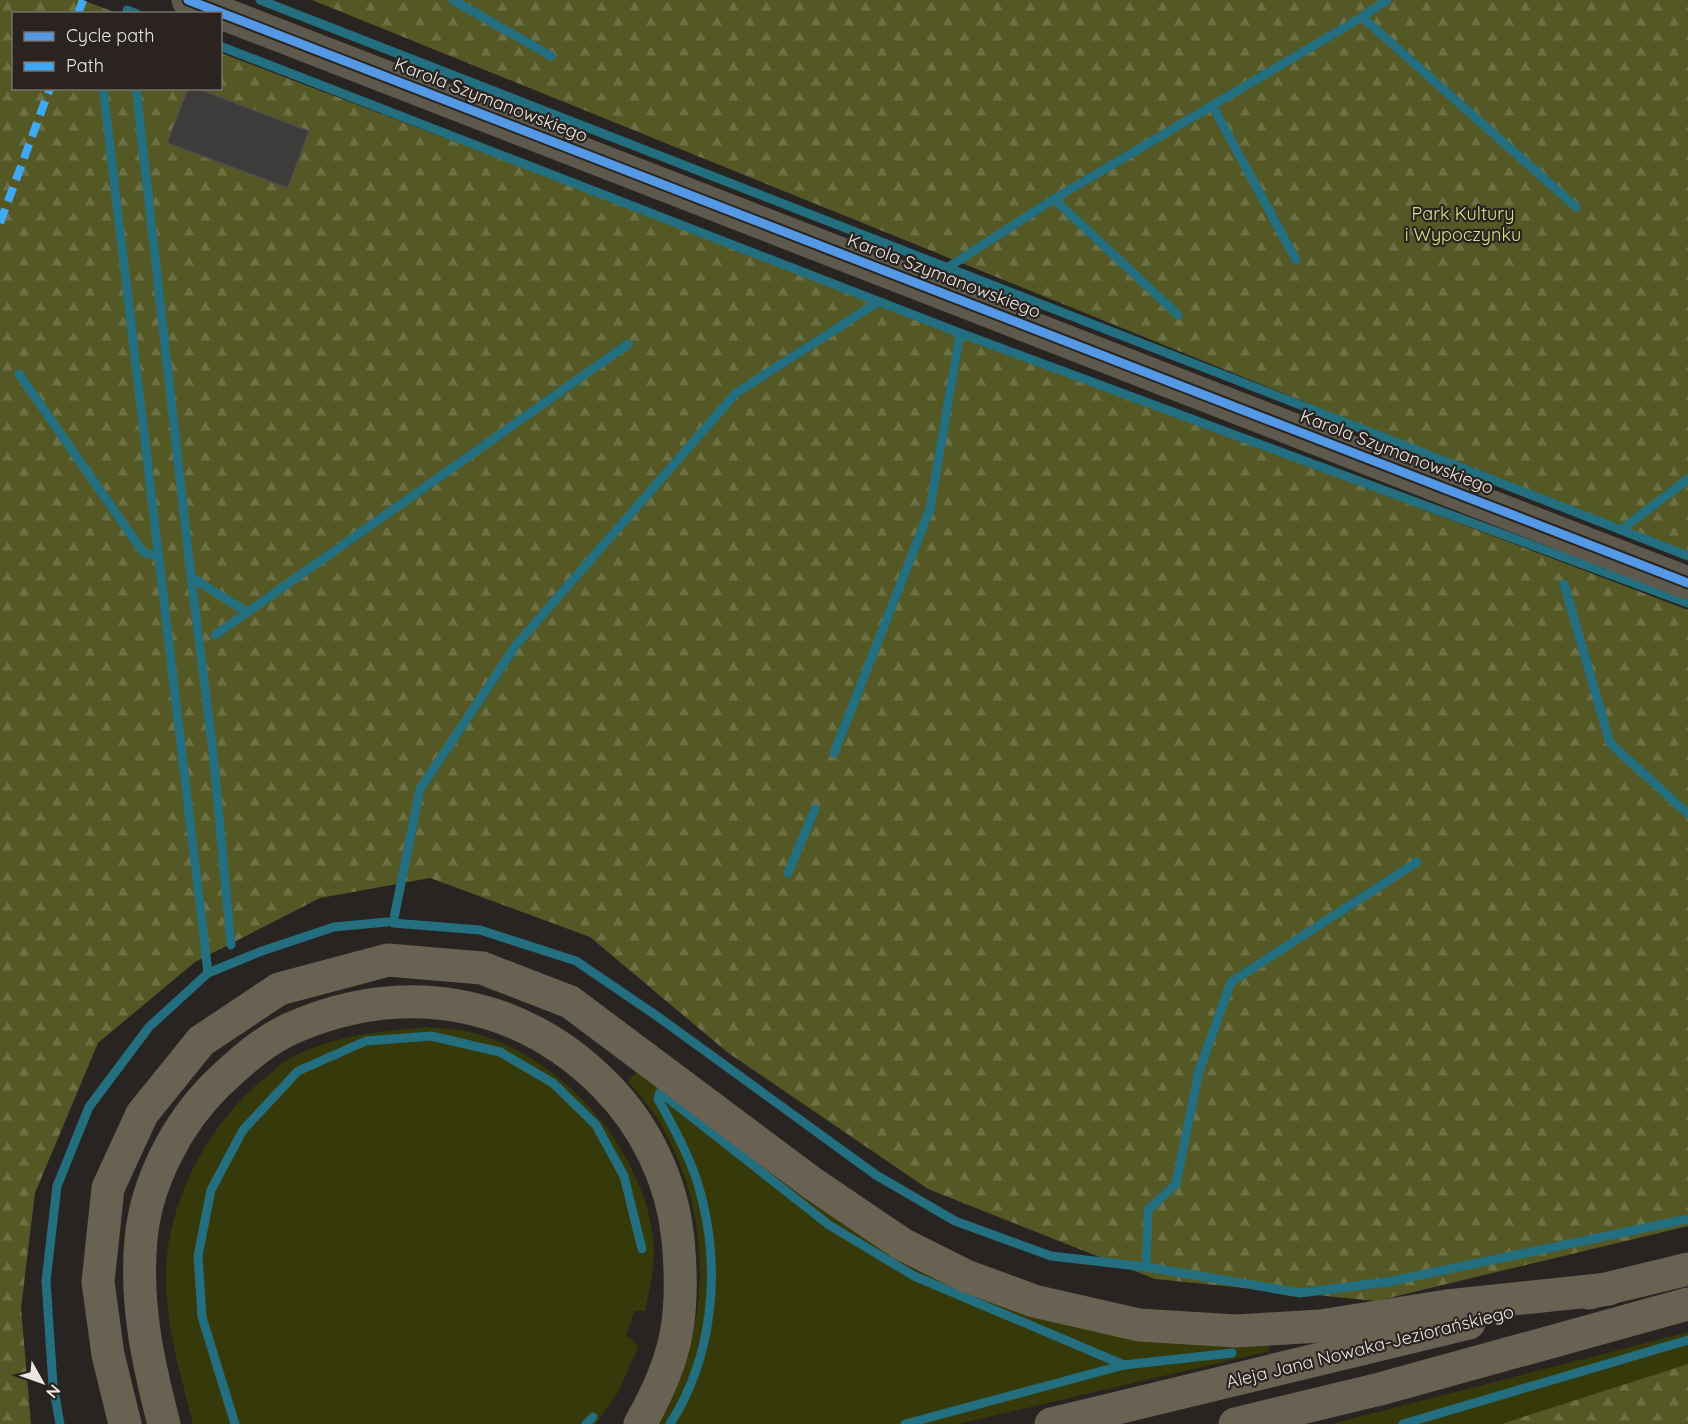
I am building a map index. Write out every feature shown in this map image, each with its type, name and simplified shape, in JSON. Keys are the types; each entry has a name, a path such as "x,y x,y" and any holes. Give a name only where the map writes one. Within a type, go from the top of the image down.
{"main road":[{"path":"125,1424 108,1355 98,1282 108,1188 142,1114 201,1041 279,989 388,960 482,968 570,1002 812,1183 902,1244 966,1276 1034,1301 1138,1324 1236,1330 1320,1326 1447,1306 1609,1288"},
{"path":"164,1424 150,1372 139,1300 141,1237 154,1185 171,1146 204,1096 244,1058 290,1029 349,1008 406,1001 458,1005 488,1012 518,1023 551,1040 581,1060 621,1101 645,1136 663,1173 675,1217 681,1277 678,1337 658,1392 640,1424"},
{"name":"Aleja Jana Nowaka-Jeziorańskiego","path":"1051,1424 1688,1269"},
{"path":"1235,1424 1380,1389 1688,1304"}],"street":[{"name":"Karola Szymanowskiego","path":"188,0 219,12"},
{"name":"Karola Szymanowskiego","path":"222,13 1688,583"}],"green space":[{"path":"0,0 82,0 114,12 12,12 12,90 222,90 222,53 1688,610 1688,1226 1376,1301 1155,1279 928,1189 727,1052 590,937 430,878 320,898 195,962 98,1043 35,1193 21,1308 31,1424 0,1424"},
{"name":"Park Kultury i Wypoczynku","path":"312,0 1688,0 1688,557 1621,530"},
{"path":"429,1027 469,1032 502,1043 533,1059 562,1080 588,1105 611,1134 629,1164 643,1196 652,1229 654,1260 645,1311 635,1311 626,1335 639,1346 618,1392 596,1424 193,1424 171,1333 166,1277 168,1249 174,1220 195,1166 210,1140 246,1095 292,1057 342,1039 376,1032"},
{"path":"640,1069 894,1253 1269,1346 1270,1351 958,1424 657,1424 675,1388 689,1350 697,1312 700,1272 697,1233 690,1194 677,1156 655,1115 628,1081"},
{"path":"1688,1332 1688,1364 1501,1424 1331,1424"},
{"path":"1688,1364 1688,1424 1501,1424"}],"building":[{"path":"187,90 201,90 309,131 288,188 167,143"}],"waterway":[{"path":"260,0 1688,556"},
{"path":"453,0 551,56"},
{"path":"947,268 1054,199 1387,0"},
{"path":"128,12 127,10 132,12"},
{"path":"1362,17 1576,207"},
{"path":"222,47 960,333 1688,603"},
{"path":"103,90 208,973"},
{"path":"136,90 191,577"},
{"path":"1212,105 1296,260"},
{"path":"1054,199 1178,315"},
{"path":"878,302 736,393 517,644 420,789 393,923 480,930 576,961 657,1016 876,1175 955,1221 1051,1256 1146,1267 1300,1293 1387,1282 1688,1219"},
{"path":"834,753 930,509 960,333"},
{"path":"215,635 628,344"},
{"path":"19,374 143,552 159,557"},
{"path":"1621,530 1688,479"},
{"path":"231,945 213,753 191,577 247,612"},
{"path":"1564,584 1610,743 1688,814"},
{"path":"788,873 815,809"},
{"path":"1146,1267 1148,1210 1176,1184 1199,1071 1231,982 1417,862"},
{"path":"60,1424 53,1385 46,1281 57,1186 89,1107 149,1027 208,973 262,951 334,927 387,922"},
{"path":"235,1424 202,1317 198,1256 211,1190 243,1130 298,1071 366,1041 431,1036 500,1052 553,1083 596,1125 624,1176 642,1249"},
{"path":"670,1424 696,1371 704,1342 709,1313 711,1253 698,1183 658,1099 660,1092 829,1225 914,1276 1124,1365"},
{"path":"1403,1424 1688,1340"},
{"path":"905,1424 1124,1365 1232,1353"},
{"path":"586,1424 593,1417"}],"marked path":[{"path":"79,12 83,0"},
{"path":"0,223 49,90"}],"cycle path":[{"path":"188,0 219,12"},
{"path":"222,13 1688,583"}]}
